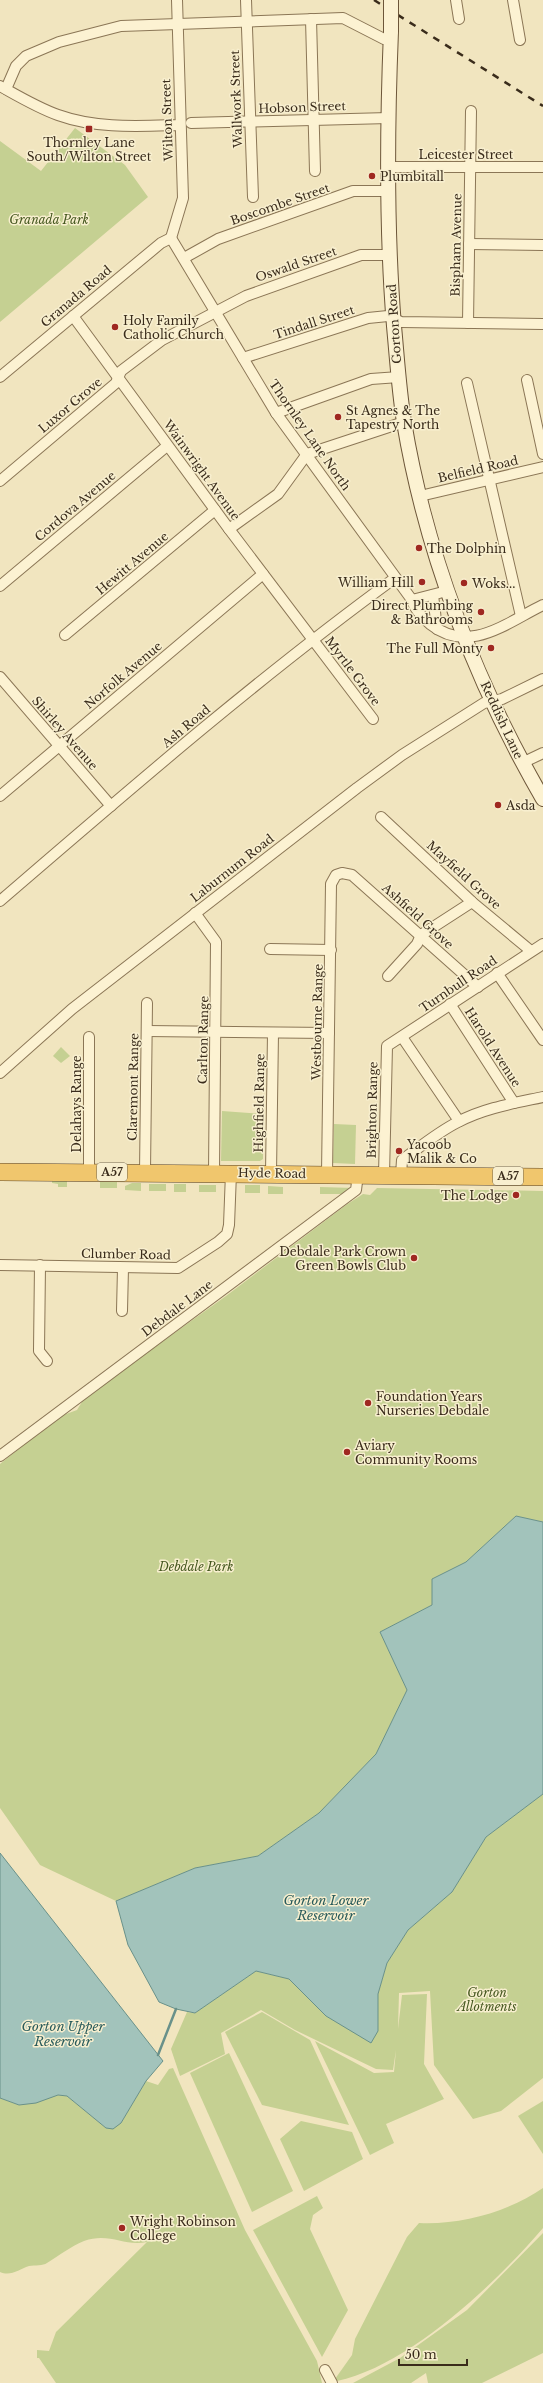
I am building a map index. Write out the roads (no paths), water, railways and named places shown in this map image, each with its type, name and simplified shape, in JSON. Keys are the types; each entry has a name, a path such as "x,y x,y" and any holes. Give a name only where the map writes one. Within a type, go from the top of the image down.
{"highway":[{"name":"Hyde Road","path":"0,1172 270,1173 543,1178"}],"main road":[{"name":"Gorton Road","path":"391,0 388,191 394,317 404,422 420,496 447,591 465,638"},
{"name":"Reddish Lane","path":"465,638 522,763 543,799"}],"street":[{"name":"Wilton Street","path":"171,238 183,198 177,0"},
{"name":"Wallwork Street","path":"246,0 253,197"},
{"path":"456,0 459,19"},
{"path":"513,0 520,40"},
{"path":"311,18 315,171"},
{"path":"180,125 115,126 87,122 57,115 3,88 21,61 49,45 121,26 343,18 384,39 391,35"},
{"name":"Bispham Avenue","path":"468,323 472,111"},
{"name":"Hobson Street","path":"192,123 389,118"},
{"name":"Leicester Street","path":"389,167 543,167"},
{"name":"Boscombe Street","path":"184,258 218,239 353,191 388,191"},
{"name":"Thornley Lane North","path":"171,238 276,412 412,600 413,605 437,629 458,638 465,638"},
{"name":"Granada Road","path":"0,377 161,242 171,238"},
{"path":"469,244 543,245"},
{"name":"Oswald Street","path":"214,311 246,296 361,255 390,255"},
{"name":"Luxor Grove","path":"0,481 116,383 121,371 162,340 214,311"},
{"name":"Wainwright Avenue","path":"73,316 229,529 312,639"},
{"name":"Tindall Street","path":"243,358 368,318 394,317 401,322 543,324"},
{"path":"276,412 371,380 399,377"},
{"path":"527,380 543,454"},
{"path":"467,383 521,616"},
{"path":"229,529 278,494 307,454 404,422"},
{"name":"Cordova Avenue","path":"0,586 168,446"},
{"name":"Belfield Road","path":"420,496 543,467"},
{"name":"Hewitt Avenue","path":"66,635 215,510"},
{"name":"Norfolk Avenue","path":"0,796 263,574"},
{"name":"Ash Road","path":"0,902 111,806 312,639 395,578"},
{"path":"412,600 447,591"},
{"path":"433,595 437,629"},
{"path":"465,638 485,634 543,605"},
{"name":"Myrtle Grove","path":"312,639 373,719"},
{"name":"Shirley Avenue","path":"0,677 111,806"},
{"name":"Laburnum Road","path":"0,1073 72,1009 356,788 402,755 478,706 484,703 494,702 543,679"},
{"path":"522,763 543,753"},
{"name":"Mayfield Grove","path":"381,817 472,902 531,951"},
{"name":"Ashfield Grove","path":"338,874 346,872 352,875 478,987"},
{"name":"Westbourne Range","path":"327,1174 332,884 338,874"},
{"path":"388,976 417,944 421,935 472,902"},
{"name":"Carlton Range","path":"196,913 216,942 214,1173"},
{"name":"Turnbull Road","path":"387,1046 543,944"},
{"path":"270,949 331,950"},
{"path":"497,973 543,1040"},
{"name":"Claremont Range","path":"145,1172 147,1003"},
{"name":"Harold Avenue","path":"450,1004 514,1103"},
{"path":"147,1031 329,1033"},
{"name":"Highfield Range","path":"270,1173 273,1033"},
{"name":"Delahays Range","path":"89,1172 90,1037"},
{"path":"402,1037 459,1121"},
{"name":"Brighton Range","path":"387,1046 392,1175"},
{"path":"392,1175 402,1160 442,1131 459,1121 514,1103 543,1097"},
{"name":"Clumber Road","path":"0,1265 178,1268 218,1242 227,1234 229,1225 231,1173"},
{"name":"Debdale Lane","path":"0,1456 356,1190 358,1174"},
{"path":"40,1265 39,1351 47,1361"},
{"path":"122,1311 123,1268"},
{"path":"325,2370 332,2383"}],"water":[{"name":"Gorton Lower Reservoir","path":"516,1516 543,1522 543,1794 486,1837 452,1892 408,1930 387,1963 378,1994 378,2031 371,2043 326,2016 289,1979 256,1971 195,2013 176,2009 159,2002 128,1945 116,1901 195,1868 258,1856 319,1813 376,1754 407,1690 380,1632 432,1605 432,1579 466,1562"},
{"name":"Gorton Upper Reservoir","path":"0,1853 163,2061 146,2081 121,2123 113,2129 106,2128 67,2096 58,2095 36,2103 19,2105 0,2098"}],"waterway":[{"path":"158,2055 176,2009"}],"railway":[{"path":"374,0 543,106"}],"place":[{"name":"Thornley Lane South/Wilton Street","path":"89,129"},
{"name":"Plumbitall","path":"372,176"},
{"name":"Holy Family Catholic Church","path":"115,327"},
{"name":"St Agnes & The Tapestry North","path":"338,417"},
{"name":"The Dolphin","path":"419,548"},
{"name":"William Hill","path":"422,582"},
{"name":"Woks...","path":"464,583"},
{"name":"Direct Plumbing & Bathrooms","path":"481,612"},
{"name":"The Full Monty","path":"491,648"},
{"name":"Asda","path":"498,805"},
{"name":"Yacoob Malik & Co","path":"399,1151"},
{"name":"The Lodge","path":"516,1195"},
{"name":"Debdale Park Crown Green Bowls Club","path":"414,1258"},
{"name":"Foundation Years Nurseries Debdale","path":"368,1403"},
{"name":"Aviary Community Rooms","path":"347,1452"},
{"name":"Wright Robinson College","path":"122,2228"}],"park label":[{"name":"Granada Park","path":"49,219"},
{"name":"Debdale Park","path":"196,1566"},
{"name":"Gorton Allotments","path":"487,1999"}]}
